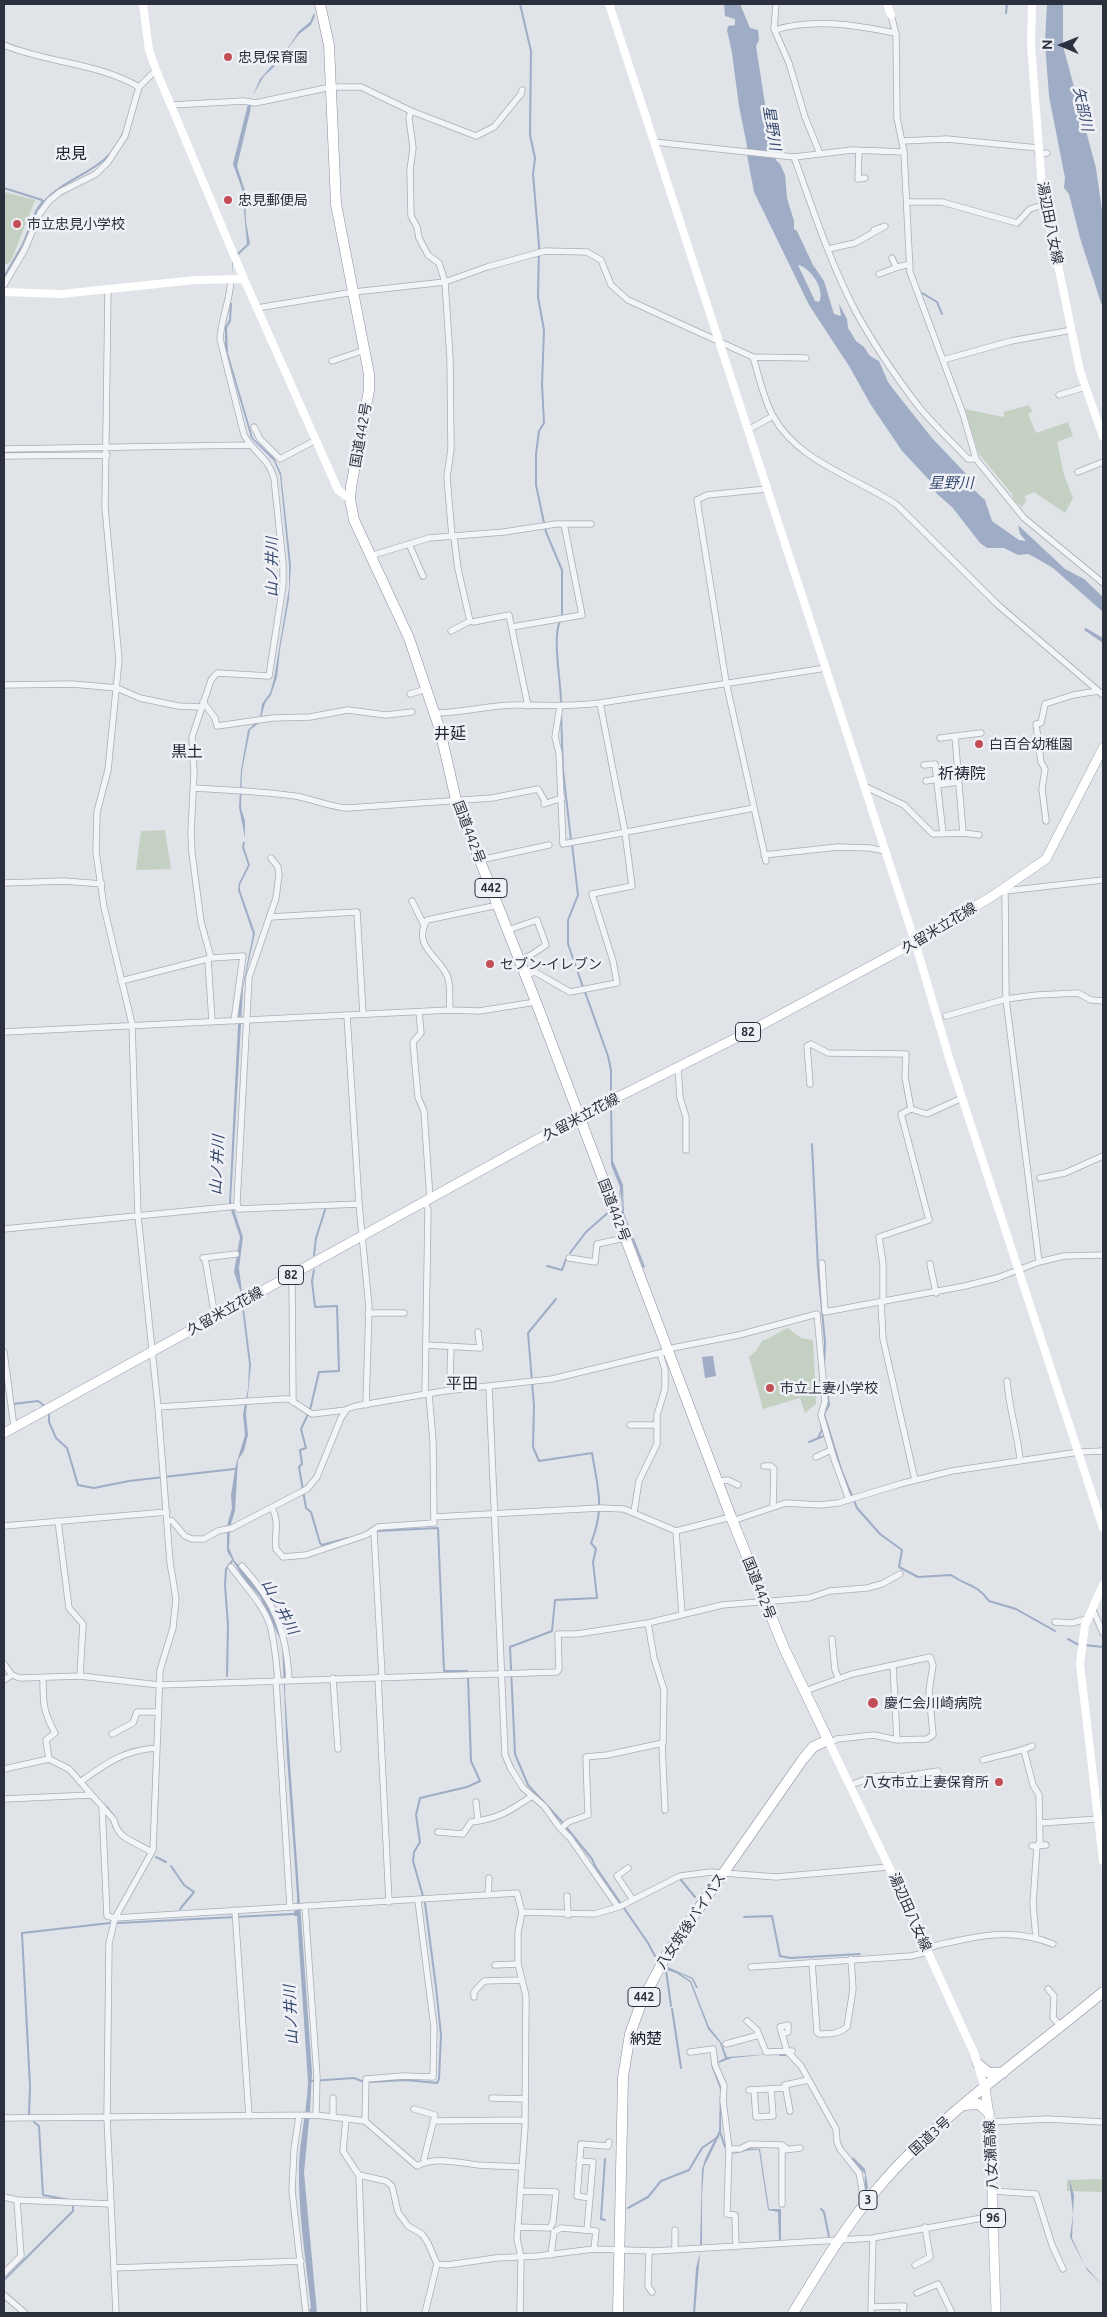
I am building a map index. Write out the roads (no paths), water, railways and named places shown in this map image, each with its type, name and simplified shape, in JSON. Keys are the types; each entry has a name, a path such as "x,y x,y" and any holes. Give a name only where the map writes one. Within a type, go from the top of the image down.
{"highway":[{"name":"国道442号","path":"320,4 329,45 336,204 365,350 369,390 350,499 354,520 408,638 435,713 456,800 536,1002 625,1238 665,1351 764,1600 829,1741"},
{"name":"八女筑後バイパス","path":"618,2313 623,2076 630,2034 642,2001 667,1954 803,1758 813,1747 829,1741"},
{"name":"国道3号","path":"793,2313 839,2240 877,2188 917,2147 965,2105 1103,1992"},
{"path":"978,2064 989,2074 1003,2073"},
{"path":"965,2105 979,2104 990,2117"}],"main road":[{"name":"久留米立花線","path":"4,1433 578,1117 678,1067 915,942 1005,889 1046,859 1103,748"},
{"name":"八女瀬高線","path":"985,2088 990,2117 995,2313"}],"street":[{"path":"143,4 149,50 156,70 244,280 338,490 350,499"},
{"path":"609,4 915,942 962,1098 1103,1528"},
{"path":"776,4 775,30 820,154"},
{"path":"887,4 895,33 898,118 904,152 910,272 963,414 976,459 1024,518 1103,583"},
{"name":"湯辺田八女線","path":"1032,4 1031,45 1046,204 1085,387 1103,437"},
{"path":"775,30 817,24 853,25 895,33"},
{"path":"4,45 21,52 95,71 139,87"},
{"path":"4,285 25,249 40,213 49,201 60,192 96,174 108,162 125,136 139,87 156,70"},
{"path":"172,105 255,103 331,87 361,87 411,110 476,136 494,127 521,94 522,90"},
{"path":"411,110 409,118 413,148 410,170 411,216 428,255 439,263 445,282 451,412 451,448 447,484 458,569 470,621"},
{"path":"902,141 947,139 1041,152"},
{"path":"654,142 794,158 858,150 904,152"},
{"path":"858,150 858,179 865,178"},
{"path":"794,158 828,249 856,312 887,361 933,422 968,460 976,459"},
{"path":"906,202 942,202 1017,223 1030,209 1046,204"},
{"path":"828,249 855,243 885,226 874,230"},
{"path":"257,308 354,292 445,282 487,267 545,251 587,252 601,260 611,285 628,300 753,357 806,358"},
{"path":"892,258 894,265 898,267"},
{"path":"879,274 910,264"},
{"path":"4,292 52,294 196,280 244,280"},
{"path":"230,280 230,296 221,324 220,339 244,435 280,459 316,440"},
{"path":"108,289 106,507 119,660 108,770 95,832 96,852 104,907 132,1024 138,1216 158,1407 176,1617 160,1670 153,1850 143,1871 115,1918 109,1943 107,2117 116,2313"},
{"path":"943,360 1011,341 1072,330"},
{"path":"332,361 365,350"},
{"path":"753,357 773,416 792,440 809,455 878,492 896,505 998,604 1101,693"},
{"path":"1059,395 1085,387"},
{"path":"748,430 773,416"},
{"path":"212,1021 210,959 201,922 192,852 194,788 192,737 211,680 217,674 269,676 283,585 283,564 274,478 271,465 255,444 254,427"},
{"path":"4,449 255,444"},
{"path":"4,456 107,455"},
{"path":"1078,472 1103,462"},
{"path":"767,490 707,496 697,500 726,682 765,858 838,847 870,848 885,851"},
{"path":"512,627 582,615 564,524"},
{"path":"370,556 429,538 564,524 591,524"},
{"path":"409,544 423,576"},
{"path":"451,630 470,621 509,615 528,706"},
{"path":"435,713 452,713 515,705 560,706 600,703 826,668"},
{"path":"4,685 72,684 117,688 140,698 178,706 202,705 215,718 217,726 273,718 310,717 348,710 386,715 412,712"},
{"path":"410,694 423,690"},
{"path":"1046,821 1042,789 1045,769 1041,762 1036,724 1041,723 1045,704 1073,695 1101,693"},
{"path":"525,975 535,972 570,992 617,983 613,961 592,894 632,886 625,832 600,703"},
{"path":"560,706 555,737 559,753 564,844 754,808"},
{"path":"940,738 981,733"},
{"path":"955,736 964,832"},
{"path":"924,765 935,764 942,834"},
{"path":"926,781 958,782"},
{"path":"864,786 904,804 933,834 964,832 979,835"},
{"path":"194,788 286,794 306,797 339,808 492,798 538,789 545,804 562,798"},
{"path":"480,860 548,845"},
{"path":"271,858 278,867 279,875 270,917 257,949 249,977 238,1209 359,1204"},
{"path":"1039,1262 1006,999 1005,889 1103,880"},
{"path":"4,883 64,881 102,884"},
{"path":"412,901 424,925"},
{"path":"450,1010 448,978 427,949 422,937 426,920 498,905"},
{"path":"270,917 357,912 363,1014"},
{"path":"508,930 536,920 546,945 532,955 519,960"},
{"path":"121,980 210,959 243,956 234,1021"},
{"path":"946,1016 1006,999 1078,994 1092,1000 1103,1001"},
{"path":"4,1032 132,1024 450,1010 479,1011 536,1002"},
{"path":"272,1508 278,1522 275,1533 276,1549 283,1557 306,1555 374,1532 378,1528 434,1523 433,1449 427,1394 428,1210 424,1111 418,1097 413,1042 421,1033 419,1012"},
{"path":"347,1015 359,1204 368,1293 366,1405"},
{"path":"810,1084 804,1045 815,1045 828,1053 906,1054 905,1077 911,1109"},
{"path":"678,1067 680,1098 686,1117 686,1150"},
{"path":"915,1480 883,1339 883,1259 879,1237 929,1220 901,1114 911,1109 927,1114 962,1098"},
{"path":"1040,1178 1065,1173 1103,1156"},
{"path":"4,1229 238,1206"},
{"path":"569,1258 595,1262 597,1244 625,1238"},
{"path":"215,1317 204,1258 236,1254"},
{"path":"822,1263 825,1312 936,1293 997,1278 1039,1262 1064,1256 1103,1255"},
{"path":"930,1264 936,1293"},
{"path":"292,1274 293,1402"},
{"path":"368,1313 404,1313"},
{"path":"158,1407 283,1399 293,1402 312,1414 346,1410 356,1406 452,1390 552,1379 739,1335 817,1314 825,1401 821,1415 831,1450 852,1499"},
{"path":"426,1345 480,1348 478,1332"},
{"path":"451,1347 450,1377 452,1390"},
{"path":"634,1512 639,1481 657,1444 657,1415 665,1389 665,1351"},
{"path":"4,1352 14,1427"},
{"path":"1007,1381 1009,1407 1018,1438 1020,1460"},
{"path":"489,1387 503,1673 505,1755 518,1781 544,1806 620,1906"},
{"path":"168,1520 172,1521 185,1536 192,1539 204,1539 218,1531 232,1528 272,1508 312,1484 346,1410"},
{"path":"630,1425 657,1425"},
{"path":"816,1458 831,1450"},
{"path":"434,1517 600,1508 634,1512 676,1531 731,1519 773,1506 786,1504 820,1505 852,1499 952,1470 1079,1452 1103,1451"},
{"path":"764,1466 771,1466 774,1469 773,1506"},
{"path":"718,1481 728,1480 738,1485"},
{"path":"620,1510 620,1518"},
{"path":"4,1526 167,1512"},
{"path":"58,1521 69,1608 83,1624 80,1676"},
{"path":"676,1531 682,1615"},
{"path":"374,1532 389,1902"},
{"path":"242,1566 259,1585 279,1620 286,1641 289,1679"},
{"path":"231,1567 260,1605 269,1623 275,1644 290,1907"},
{"path":"4,1680 12,1675 43,1678 80,1676 159,1685 380,1676 557,1672 559,1669 558,1634 577,1634 648,1623 722,1605 764,1600 809,1598 830,1591 868,1588 882,1584 900,1574"},
{"path":"1103,1585 1087,1619 1081,1645 1081,1671 1103,1861"},
{"path":"1092,1608 1103,1633"},
{"path":"1055,1622 1072,1623 1087,1619"},
{"path":"648,1623 654,1658 664,1690 664,1739 662,1744 665,1810"},
{"path":"832,1639 835,1670 839,1680"},
{"path":"805,1691 852,1674 930,1657 933,1665 930,1691 933,1736 927,1739 897,1740 874,1735 829,1741"},
{"path":"4,1664 12,1675"},
{"path":"893,1666 897,1740"},
{"path":"43,1678 44,1707 46,1715 56,1733 46,1740 49,1759"},
{"path":"333,1678 338,1749"},
{"path":"112,1734 133,1724 137,1712 158,1712"},
{"name":"湯辺田八女線","path":"829,1741 890,1868 978,2064 985,2088"},
{"path":"561,1829 568,1822 588,1815 586,1757 662,1744"},
{"path":"983,1760 1017,1750 1024,1750 1032,1746"},
{"path":"80,1782 120,1756 132,1754 140,1749 157,1748"},
{"path":"1024,1750 1033,1785 1039,1795 1039,1845 1033,1904 1036,1938"},
{"path":"4,1769 49,1759 69,1769 114,1820 116,1830 124,1838 151,1852"},
{"path":"850,1786 878,1777 910,1776 938,1771"},
{"path":"4,1799 91,1795"},
{"path":"438,1832 464,1834 471,1822 496,1818 510,1812 532,1796"},
{"path":"476,1802 478,1821"},
{"path":"102,1806 107,1916 115,1918 418,1901 517,1893 522,1912 518,1932 518,1964 520,1980 526,1996 526,2099 517,2239 521,2257 520,2313"},
{"path":"1040,1823 1098,1819"},
{"path":"628,1868 617,1876 634,1900"},
{"path":"522,1912 568,1915 594,1914 634,1900 680,1876 724,1872 776,1877 890,1868"},
{"path":"488,1878 488,1895"},
{"path":"567,1896 568,1915"},
{"path":"365,2122 366,2079 403,2076 433,2077 434,2027 418,1901"},
{"path":"305,1906 317,2077 316,2115"},
{"path":"236,1910 249,2116"},
{"path":"752,1967 911,1956 980,1936 1017,1933 1053,1944"},
{"path":"812,1962 817,2032 819,2034 834,2034 840,2033 847,2026 853,1989 851,1959"},
{"path":"495,1965 518,1964"},
{"path":"474,1996 474,1992 484,1981 520,1980"},
{"path":"1048,1989 1054,1996 1053,2018 1061,2026"},
{"path":"747,2022 759,2034 766,2052 790,2051"},
{"path":"726,2044 759,2034"},
{"path":"782,2034 836,2129 837,2142 840,2149 859,2173 865,2205"},
{"path":"690,2052 712,2049 715,2065 724,2086 723,2100 729,2149 727,2214 735,2215 736,2247"},
{"path":"790,2111 785,2085 808,2080"},
{"path":"771,2089 772,2116 753,2116 752,2090 786,2088"},
{"path":"333,2098 333,2117"},
{"path":"492,2098 526,2099"},
{"path":"414,2109 435,2115 424,2159"},
{"path":"4,2118 316,2115 365,2122 418,2166 425,2161 460,2161 479,2165 521,2167"},
{"path":"299,2116 294,2150 292,2191 306,2313"},
{"path":"990,2117 1103,2122"},
{"path":"346,2118 343,2151 359,2175 364,2313"},
{"path":"433,2121 525,2120"},
{"path":"590,2198 577,2196 581,2144 608,2146 608,2142"},
{"path":"729,2149 740,2149 750,2144 800,2148"},
{"path":"782,2204 783,2148"},
{"path":"579,2161 592,2162 587,2230"},
{"path":"359,2175 386,2181 392,2186 398,2212 408,2226 422,2234 428,2243 437,2264 425,2313"},
{"path":"518,2227 550,2228 553,2222 556,2192 520,2191"},
{"path":"993,2192 1036,2194 1052,2245 1064,2269"},
{"path":"4,2198 111,2204"},
{"path":"4,2273 21,2256 17,2200"},
{"path":"437,2264 447,2265 594,2249 675,2250 873,2238 993,2216"},
{"path":"916,2265 930,2257 925,2227"},
{"path":"551,2254 554,2232 556,2229 561,2228 596,2232 594,2249"},
{"path":"675,2230 675,2250"},
{"path":"873,2238 871,2310 904,2306 904,2311"},
{"path":"648,2251 648,2286 652,2292"},
{"path":"114,2268 301,2261"},
{"path":"917,2293 938,2284 952,2313"},
{"path":"4,2295 25,2313"}],"water":[{"name":"星野川","path":"724,4 740,4 750,28 758,30 759,40 756,46 771,143 776,160 785,175 787,198 794,221 794,229 797,231 813,265 824,281 834,314 841,316 839,304 847,319 848,328 856,341 864,347 870,356 879,361 888,382 897,394 932,438 968,476 974,490 985,500 992,521 1019,540 1026,541 1020,534 1018,525 1065,569 1084,579 1103,597 1103,612 1053,568 1036,558 1028,554 1018,555 1004,548 987,548 980,543 952,507 936,493 933,484 902,451 871,405 849,366 809,305 754,192 727,30 728,26 735,25 735,19 725,16","holes":["798,265 812,274 819,286 821,297 819,302 815,301"]},
{"path":"1047,4 1063,4 1063,46 1096,168 1103,218 1103,309 1080,238 1069,194 1064,188 1065,178 1049,96 1045,43"},
{"path":"314,13 315,16 311,25 299,34 274,67 264,76 253,95 260,79 290,45 299,31 310,22"},
{"path":"248,104 251,105 250,112 237,166 245,191 246,222 250,244 233,260 232,275 232,258 247,244 242,189 233,164"},
{"path":"41,199 46,202 37,213 19,254 4,279 4,275 22,244"},
{"path":"230,303 232,303 231,321 227,328 228,353 253,438 274,458 281,473 291,565 289,599 277,677 271,695 265,703 260,722 250,730 242,771 241,808 245,821 245,838 239,807 241,770 248,730 260,718 262,704 270,693 274,679 289,588 289,565 280,475 274,461 251,438 225,348 225,327 229,320"},
{"path":"1086,628 1103,638 1103,643 1084,630"},
{"path":"243,842 245,842 244,847 250,865 240,885 240,890 255,933 243,988 231,1201 243,1237 239,1268 251,1365 246,1414 248,1435 244,1451 238,1460 235,1511 230,1527 229,1548 234,1560 256,1586 279,1623 285,1654 285,1693 312,2073 304,2173 317,2313 311,2313 309,2310 311,2308 299,2184 299,2166 308,2082 297,1916 294,1916 294,1911 297,1910 297,1895 287,1757 282,1643 260,1597 244,1579 227,1551 227,1526 232,1508 231,1495 235,1470 233,1470 245,1435 243,1414 248,1389 249,1364 240,1290 234,1272 240,1237 229,1204 239,1005 253,934 238,890 239,883 248,865 242,847"},
{"path":"611,1160 623,1185 624,1213 645,1267 643,1268 622,1213 623,1192 621,1207 621,1191 619,1202 620,1187 611,1165"},
{"path":"713,1356 716,1376 705,1378 702,1357"},
{"path":"668,1967 693,1978 698,1988 696,1988 692,1979 679,1973 691,1981 709,2027 721,2042 727,2057 772,2054 732,2058 713,2065 721,2087 721,2132 704,2167 702,2246 700,2246 702,2169 719,2131 720,2089 711,2065 725,2058 720,2043 708,2029 690,1982 676,1973 667,1970"},
{"path":"746,2148 760,2149 769,2209 781,2209 781,2241 779,2241 778,2212 768,2210 759,2150 731,2154"},
{"path":"853,2157 865,2169 868,2188 864,2193 865,2174 852,2159"},
{"path":"1069,2178 1074,2195 1072,2238 1085,2266 1103,2286 1087,2270 1070,2237 1073,2214"},
{"path":"700,2253 695,2313 693,2313 696,2268"}],"waterway":[{"path":"520,4 531,51 530,135 535,158 533,174 539,245 538,297 544,330 542,384 544,423 539,431 536,454 536,485 546,532 562,570 562,617"},
{"path":"1006,13 1007,4"},
{"path":"43,203 64,185 98,165 117,145 124,131"},
{"path":"4,188 42,200"},
{"path":"922,293 937,302 942,314"},
{"path":"560,621 557,649 561,703"},
{"path":"561,713 563,770 571,840"},
{"path":"572,844 578,895 568,920 568,944 583,987"},
{"path":"585,992 608,1056 611,1070 611,1097"},
{"path":"611,1105 612,1162"},
{"path":"812,1144 818,1268 825,1342 824,1366"},
{"path":"314,1255 316,1238 326,1207"},
{"path":"570,1253 586,1232 611,1210"},
{"path":"547,1266 562,1270 566,1259"},
{"path":"314,1270 312,1281 315,1307 337,1306 339,1371 319,1372 310,1410 301,1429 306,1448 300,1450 302,1464 299,1467 306,1508 311,1512 320,1543 322,1545 348,1538"},
{"path":"556,1299 528,1333 534,1406 533,1447 539,1461 592,1453 599,1498 598,1519 591,1543 596,1549 593,1562 597,1598 555,1600 552,1631 510,1647 515,1754 528,1785 563,1823"},
{"path":"819,1361 822,1396"},
{"path":"827,1388 829,1405 824,1414 842,1472 857,1508 880,1534 902,1550 899,1567 918,1577 951,1575 976,1588 989,1601 1016,1609 1055,1631"},
{"path":"13,1404 38,1401 46,1407"},
{"path":"49,1413 49,1422 56,1438 67,1448 78,1485 94,1488 129,1481 234,1469"},
{"path":"818,1438 822,1430 821,1423"},
{"path":"809,1442 824,1436"},
{"path":"377,1531 438,1528 444,1671 467,1671"},
{"path":"227,1676 228,1625 225,1585 226,1569 232,1561"},
{"path":"1068,1639 1079,1645"},
{"path":"1084,1645 1103,1647"},
{"path":"369,2082 406,2080 437,2083 439,2079 441,2035 436,1987 425,1903 413,1861 414,1852 420,1842 416,1815 420,1798 467,1787 480,1781 471,1761 468,1677"},
{"path":"107,1807 116,1819"},
{"path":"566,1827 592,1859 655,1956"},
{"path":"156,1857 166,1862"},
{"path":"171,1866 184,1885 194,1892 180,1909"},
{"path":"681,1880 695,1897"},
{"path":"118,1923 294,1914"},
{"path":"744,1917 772,1916 780,1956 790,1958 860,1954"},
{"path":"29,2114 30,2086 22,1933 110,1923"},
{"path":"666,1970 671,2006"},
{"path":"672,2009 681,2068"},
{"path":"780,2055 785,2055"},
{"path":"310,2081 354,2078 364,2082"},
{"path":"34,2122 39,2126 43,2195 69,2200"},
{"path":"720,2132 725,2147"},
{"path":"628,2208 648,2197 661,2181 689,2170 702,2148 718,2137"},
{"path":"605,2159 601,2219 605,2220"},
{"path":"4,2280 73,2211 73,2206"},
{"path":"821,2209 824,2212 829,2237"}],"place":[{"name":"忠見保育園","path":"228,57"},
{"name":"忠見郵便局","path":"228,200"},
{"name":"市立忠見小学校","path":"17,224"},
{"name":"白百合幼稚園","path":"979,744"},
{"name":"セブン-イレブン","path":"490,964"},
{"name":"市立上妻小学校","path":"770,1388"},
{"name":"慶仁会川崎病院","path":"873,1703"},
{"name":"八女市立上妻保育所","path":"999,1782"}],"district":[{"name":"忠見","path":"71,154"},
{"name":"井延","path":"450,734"},
{"name":"黒土","path":"187,752"},
{"name":"祈祷院","path":"962,774"},
{"name":"平田","path":"462,1384"},
{"name":"納楚","path":"646,2039"}],"water label":[{"name":"矢部川","path":"1083,109"},
{"name":"山ノ井川","path":"272,567"},
{"name":"山ノ井川","path":"217,1165"},
{"name":"山ノ井川","path":"280,1607"},
{"name":"山ノ井川","path":"291,2015"}]}
